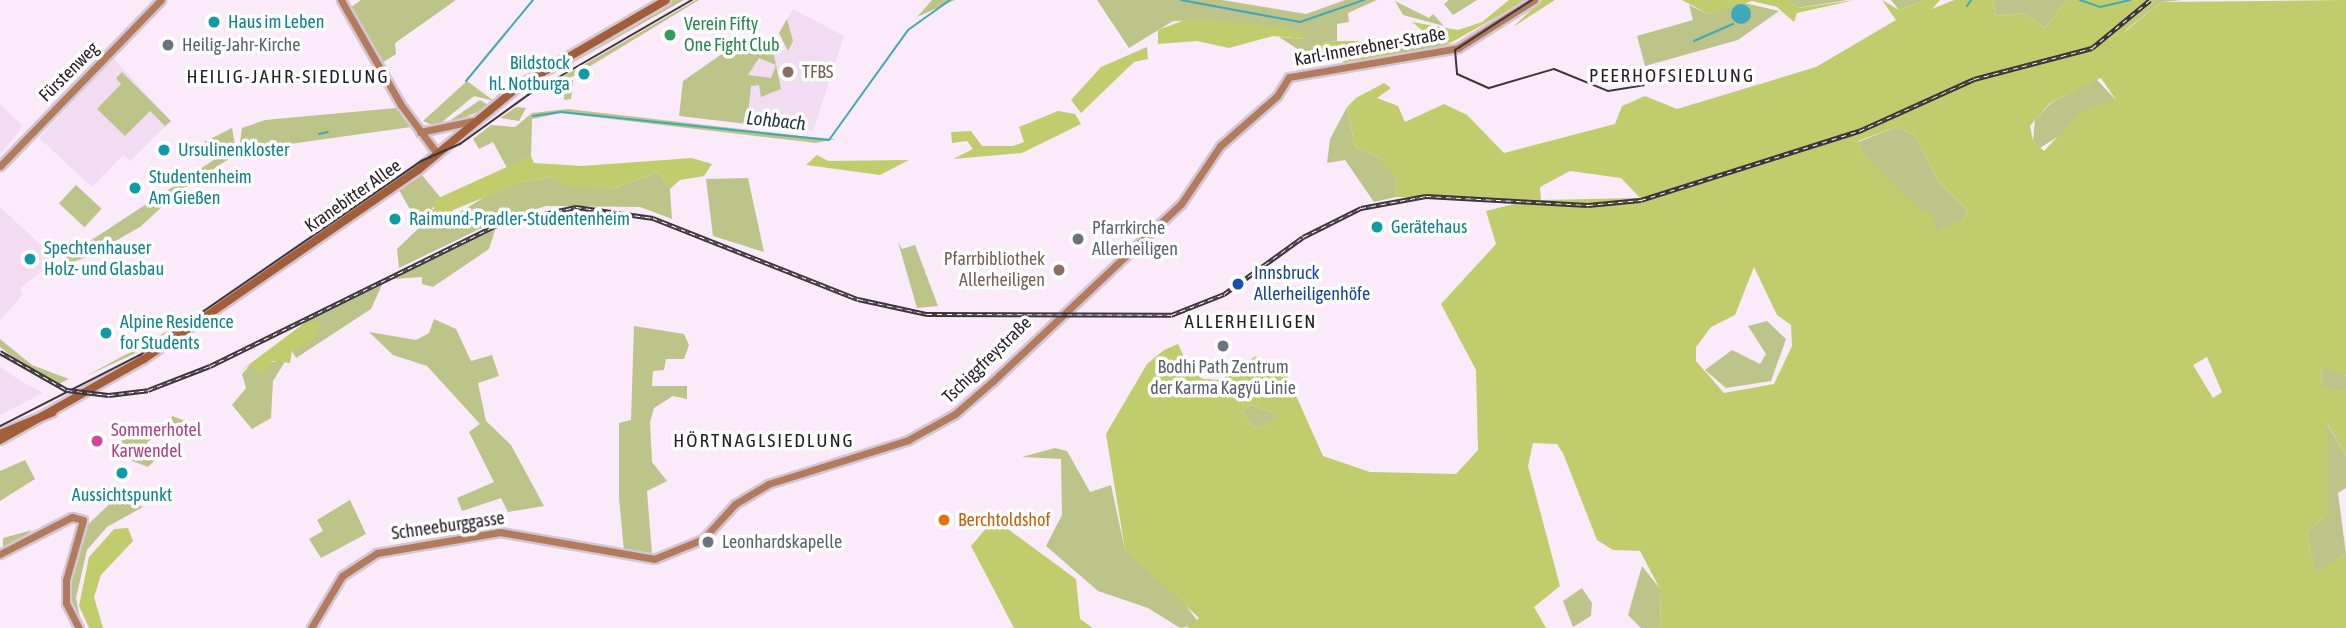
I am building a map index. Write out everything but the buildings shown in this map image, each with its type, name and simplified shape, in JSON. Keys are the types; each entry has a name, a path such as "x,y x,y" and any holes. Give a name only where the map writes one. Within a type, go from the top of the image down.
{"main road":[{"name":"Kranebitter Allee","path":"53,412 174,339 436,152 496,104 666,0"},
{"path":"0,434 53,412"},
{"path":"0,440 53,412"}],"street":[{"name":"Fürstenweg","path":"0,166 161,0"},
{"path":"341,0 421,132 436,152"},
{"name":"Karl-Innerebner-Straße","path":"1283,83 1294,74 1458,48 1534,0"},
{"name":"Tschiggfreystraße","path":"703,539 750,492 908,440 962,408 1181,204 1220,146 1283,83"},
{"path":"421,132 472,121"},
{"path":"0,554 72,517 83,520 66,580 66,603 79,628"},
{"name":"Schneeburggasse","path":"311,628 342,576 377,553 500,531 649,560 703,539"}],"shaded area":[{"name":"TFBS","path":"793,9 844,36 813,131 728,120 749,61 786,49 779,33"},
{"path":"113,58 171,121 130,161 123,155 92,187 39,138"},
{"path":"0,104 23,126 0,154"},
{"path":"0,207 57,260 20,288 23,294 0,320"},
{"path":"0,366 16,378 43,393 0,415"}],"green space":[{"path":"361,0 456,0 395,43 396,54 382,63 351,7"},
{"path":"672,0 684,0 551,75 560,65"},
{"path":"696,0 699,0 574,76 552,83"},
{"path":"932,0 955,0 917,17"},
{"path":"1097,0 1222,0 1306,14 1345,0 1377,0 1348,13 1349,22 1337,24 1337,41 1322,43 1322,56 1342,56 1316,61 1279,37 1304,39 1304,33 1208,20 1173,21 1129,48"},
{"path":"1449,0 1477,0 1453,15 1444,4"},
{"path":"1509,0 1527,0 1443,47 1412,22 1458,30 1482,22"},
{"path":"1542,0 1555,0 1513,27 1516,24"},
{"path":"1682,0 1788,0 1798,8 1855,0 1797,13 1794,22 1777,7 1752,1 1708,14"},
{"path":"1788,0 1848,0 1797,8"},
{"path":"1882,0 1899,10 1925,0 1940,0 1932,9 1954,0 1993,0 1996,16 2023,13 2045,28 2067,0 2156,0 2122,34 2161,2 2346,0 2346,376 2322,366 2321,387 2346,391 2346,456 2327,423 2327,514 2307,532 2315,573 2346,554 2346,628 1660,628 1661,591 1640,551 1613,550 1597,540 1557,444 1533,443 1528,466 1560,586 1534,607 1546,628 1187,628 1199,618 1125,550 1106,434 1147,364 1164,350 1178,344 1191,371 1203,379 1221,380 1256,356 1266,367 1281,362 1323,456 1370,472 1456,474 1478,450 1476,370 1441,304 1496,244 1486,211 1530,200 1396,197 1394,176 1380,158 1355,147 1347,107 1356,98 1384,83 1391,88 1377,98 1398,106 1405,122 1444,104 1467,115 1504,153 1615,124 1622,106 1645,96 1677,109 1816,67 1896,20","holes":["2101,78 2116,100 2081,112 2044,151 2033,141 2030,126 2050,103","1896,127 1915,136 1939,182 1968,211 1963,220 1936,231 1932,213 1920,210 1862,153 1858,141","1570,171 1621,178 1640,198 1541,200 1540,187","1754,267 1777,315 1791,325 1792,346 1774,384 1724,393 1696,361 1696,347 1711,327 1735,315","2207,357 2222,392 2213,398 2193,365","1251,405 1276,414 1276,419 1255,429 1241,412"]},
{"path":"1891,0 1925,0 1899,10"},
{"path":"1993,0 2067,0 2045,28 2023,13 1996,16"},
{"path":"2156,0 2182,0 2161,2 2118,36"},
{"path":"1395,1 1429,18 1433,14 1444,26 1403,15"},
{"path":"1736,1 1779,11 1738,40 1645,66 1637,36 1693,20 1689,5 1708,14"},
{"path":"1190,18 1287,28 1304,33 1304,39 1273,36 1229,48 1197,41 1158,44 1158,30"},
{"path":"787,19 793,41 788,51 779,33"},
{"path":"1420,31 1443,47 1396,60 1389,44"},
{"path":"745,38 745,49 762,41 772,46 776,65 781,89 761,97 759,85 751,86 747,124 679,116 683,81","holes":["759,58 776,65 771,78 748,75"]},
{"path":"1388,41 1396,60 1345,66 1341,57 1318,52 1322,43"},
{"path":"1147,47 1148,59 1134,62 1081,113 1071,100 1101,67"},
{"path":"122,72 171,121 165,126 150,111 125,136 97,109 121,84 116,78"},
{"path":"2096,79 2116,100 2040,148 2033,141 2035,120 2051,103"},
{"path":"573,80 571,99 564,100 565,91 555,88"},
{"path":"467,81 494,101 474,96 436,127 423,121"},
{"path":"480,100 488,105 481,111 442,126"},
{"path":"516,107 526,108 519,121 500,118"},
{"path":"1347,107 1355,147 1380,158 1395,176 1396,197 1374,202 1345,160 1327,163 1330,139"},
{"path":"396,108 411,127 246,150 240,143 242,128 265,120"},
{"path":"568,109 836,139 816,143 561,113 532,119 531,156 507,168 493,142 479,149 473,139 491,125 515,127 532,113"},
{"path":"1058,111 1075,114 1081,124 1022,153 953,159 973,149 967,141 952,143 951,132 971,131 982,146 1013,146 1024,142 1019,127"},
{"path":"1896,127 1915,136 1939,182 1968,211 1963,220 1936,232 1862,153 1858,142"},
{"path":"232,128 235,145 208,158 204,142"},
{"path":"235,146 238,153 177,193 140,227 91,255 66,265 61,260"},
{"path":"817,155 828,161 909,160 880,175 806,165"},
{"path":"531,156 534,163 582,166 692,158 712,164 704,176 680,180 670,189 658,172 612,189 562,185 553,177 523,182 453,210 448,222 434,216 434,200"},
{"path":"658,172 670,189 672,219 640,207 546,206 490,224 399,268 397,249 420,227 399,190 422,175 440,197 432,209 453,216 505,185 553,177 612,189"},
{"path":"748,178 764,252 713,236 706,179"},
{"path":"76,185 102,209 85,227 59,203"},
{"path":"496,227 489,249 433,287 422,284 422,277 393,279"},
{"path":"898,242 902,249 915,245 938,306 917,308"},
{"path":"382,285 371,309 296,358 292,351 317,332 320,322 307,321"},
{"path":"204,308 136,353 84,377 149,342"},
{"path":"434,319 456,329 471,361 492,355 499,376 478,383 486,421 511,445 544,506 508,512 501,498 462,511 457,498 494,482 469,432 480,424 427,366 393,355 369,332 416,340 429,333"},
{"path":"307,321 321,321 315,338 292,351 290,363 272,361 262,374 250,365 239,372"},
{"path":"1767,321 1786,339 1771,381 1726,388 1705,370 1732,350 1760,364 1766,354 1748,326"},
{"path":"634,326 684,334 689,345 684,359 666,359 664,370 653,371 652,386 687,386 687,399 673,396 654,408 650,422 652,462 667,481 647,491 652,554 624,551 619,498 619,423 631,420"},
{"path":"0,339 32,365 69,379 59,384 27,369 0,347"},
{"path":"286,360 273,381 271,418 252,429 232,405 246,388 242,374 250,365"},
{"path":"2330,365 2346,376 2346,391 2321,388 2322,366"},
{"path":"1251,405 1276,414 1277,419 1255,429 1241,412"},
{"path":"172,416 186,421 147,442 156,459 148,467 109,452 113,443 170,427"},
{"path":"2326,422 2346,456 2346,488 2338,493 2346,554 2315,574 2307,532 2327,514"},
{"path":"1055,448 1067,451 1090,492 1111,485 1125,550 1169,584 1200,624 1180,628 1148,608 1098,591 1046,546 1062,515 1061,459 1022,457"},
{"path":"25,460 35,479 0,501 0,471"},
{"path":"118,496 143,507 107,527 87,550 76,598 82,628 68,595 81,531"},
{"path":"350,500 366,534 321,558 309,539 323,531 317,520"},
{"path":"994,519 1076,579 1080,619 1093,628 1014,628 971,546"},
{"path":"128,528 133,541 101,575 94,597 103,628 89,628 79,606 89,557 114,529"},
{"path":"32,530 25,536 3,549 3,538"},
{"path":"1642,566 1661,590 1660,628 1641,628 1628,615"},
{"path":"1582,588 1592,603 1591,616 1573,627 1563,601"}],"water":[{"path":"1741,4 1748,7 1751,14 1748,21 1741,24 1734,21 1731,14 1734,7"}],"waterway":[{"path":"466,81 533,0"},
{"name":"Lohbach","path":"533,116 561,112 829,140 908,30 950,0"},
{"name":"Lohbach","path":"1181,0 1300,22 1364,0"},
{"path":"1967,6 1971,0"},
{"path":"2080,0 2100,7 2130,0"},
{"path":"1694,41 1733,24"},
{"name":"Lohbach","path":"319,134 328,132"}],"tram line":[{"path":"0,426 140,355 421,161 460,144 528,95 692,0"},
{"path":"1532,0 1455,50 1457,74 1489,88 1554,69 1608,91 1644,85"}],"railway":[{"path":"0,352 67,390 109,395 148,390 210,366 498,224 576,207 653,218 858,299 927,314 1171,315 1224,294 1303,237 1361,208 1426,196 1588,205 1641,200 1859,131 1974,79 2092,48 2150,0"}],"place":[{"name":"Haus im Leben","path":"214,22"},
{"name":"Verein Fifty One Fight Club","path":"670,35"},
{"name":"Heilig-Jahr-Kirche","path":"168,45"},
{"name":"TFBS","path":"788,72"},
{"name":"Bildstock hl. Notburga","path":"584,74"},
{"name":"Ursulinenkloster","path":"164,150"},
{"name":"Studentenheim Am Gießen","path":"135,188"},
{"name":"Raimund-Pradler-Studentenheim","path":"395,219"},
{"name":"Gerätehaus","path":"1377,227"},
{"name":"Pfarrkirche Allerheiligen","path":"1078,239"},
{"name":"Spechtenhauser Holz- und Glasbau","path":"30,259"},
{"name":"Pfarrbibliothek Allerheiligen","path":"1059,270"},
{"name":"Innsbruck Allerheiligenhöfe","path":"1238,284"},
{"name":"Alpine Residence for Students","path":"106,333"},
{"name":"Bodhi Path Zentrum der Karma Kagyü Linie","path":"1223,346"},
{"name":"Sommerhotel Karwendel","path":"97,441"},
{"name":"Aussichtspunkt","path":"122,473"},
{"name":"Berchtoldshof","path":"944,520"},
{"name":"Leonhardskapelle","path":"708,542"}],"district":[{"name":"PEERHOFSIEDLUNG","path":"1672,76"},
{"name":"HEILIG-JAHR-SIEDLUNG","path":"288,77"},
{"name":"ALLERHEILIGEN","path":"1251,322"},
{"name":"HÖRTNAGLSIEDLUNG","path":"764,441"}]}
